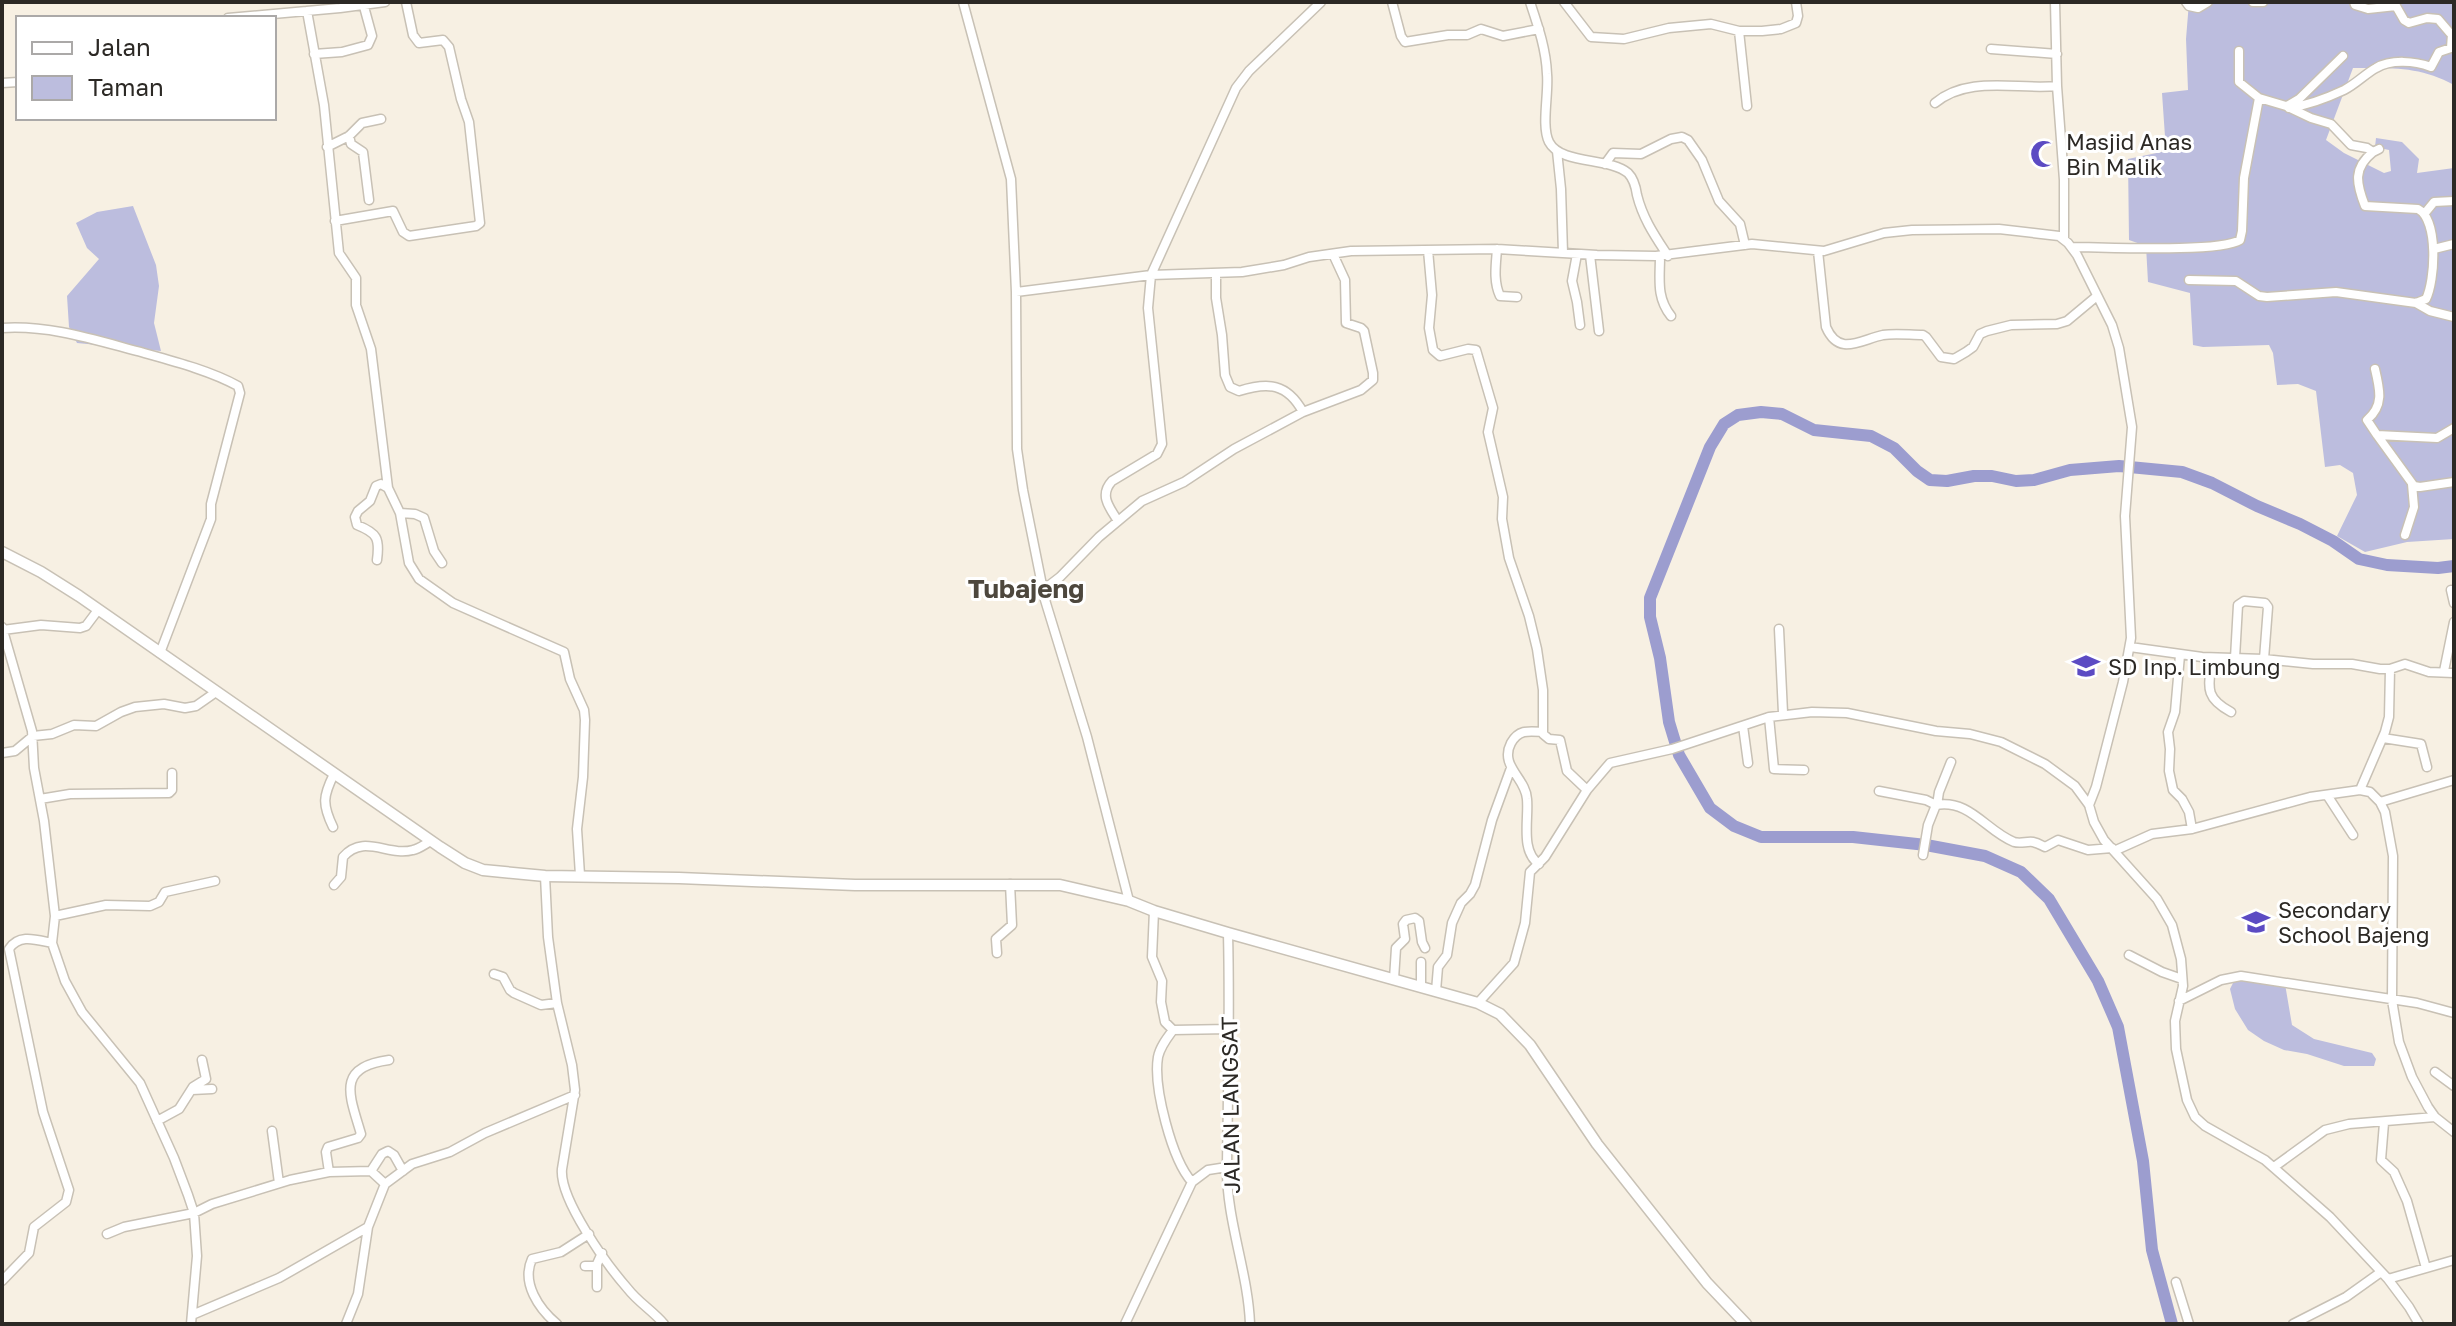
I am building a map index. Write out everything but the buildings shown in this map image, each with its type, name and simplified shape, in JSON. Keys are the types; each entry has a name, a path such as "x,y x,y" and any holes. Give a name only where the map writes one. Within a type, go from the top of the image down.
{"main road":[{"path":"2,552 41,572 431,841 461,861 483,870 545,876 855,885 1060,885 1129,901 1228,933 1478,1003 1500,1014 1530,1045 1597,1144 1707,1283 1746,1324"}],"street":[{"path":"251,16 385,2"},
{"path":"335,221 393,211 403,232 409,236 480,223 471,129 449,47 443,40 419,43 413,35 406,2"},
{"path":"963,2 1010,173 1016,292 1018,458 1043,590 1097,774 1129,901"},
{"path":"1118,521 1106,501 1107,486 1157,454 1162,444 1148,308 1151,275 1236,88 1249,71 1321,2"},
{"path":"1392,2 1405,42 1467,35 1481,29 1503,36 1539,29"},
{"path":"1530,2 1539,29 1547,74 1547,136 1557,151 1563,253"},
{"path":"1564,2 1587,33 1596,39 1624,39 1656,30 1693,25 1762,31 1796,23 1796,2"},
{"path":"2055,2 2064,238"},
{"path":"2186,2 2195,8 2208,2"},
{"path":"2253,2 2263,2"},
{"path":"2288,107 2314,103 2344,90 2373,69 2384,65 2423,63 2431,67 2439,52 2451,48 2453,34 2438,19 2427,18 2409,23 2396,6 2368,9 2354,2"},
{"path":"314,54 367,47 372,36 364,4"},
{"path":"307,11 324,105 339,253 354,273 356,305 371,349 388,488 400,513 409,563 419,579 453,603 564,652 585,720 582,787 577,817 580,875"},
{"path":"1739,31 1747,106"},
{"path":"1991,49 2057,54"},
{"path":"2239,51 2239,82 2259,98 2331,124 2351,145 2376,150 2363,160 2359,168 2358,179 2365,206 2410,208 2425,213 2431,225 2434,249 2430,290 2426,299 2416,303"},
{"path":"2288,107 2343,56"},
{"path":"1935,103 1968,86 2057,86"},
{"path":"2072,247 2188,248 2238,242 2242,231 2247,158 2259,98"},
{"path":"327,147 349,136 362,123 381,119"},
{"path":"349,136 351,144 363,152 369,200"},
{"path":"1605,164 1613,153 1641,154 1671,139 1682,137 1688,140 1702,160 1719,201 1740,224 1745,245"},
{"path":"1557,151 1624,171 1632,179 1645,219 1664,256 1659,294 1671,316"},
{"path":"2425,213 2434,202 2454,201"},
{"path":"1016,292 1151,275 1262,269 1309,257 1375,250 1497,249 1664,256 1745,245 1818,251 1836,249 1884,233 1912,230 1999,229 2054,234 2064,238 2072,247 2112,325 2131,416 2125,540 2131,614 2130,647 2089,805"},
{"path":"2434,249 2454,244"},
{"path":"1497,249 1497,293 1517,297"},
{"path":"1428,250 1432,295 1429,328 1433,350 1436,356 1476,350 1493,408 1488,432 1501,486 1502,519 1509,558 1537,649 1543,690 1543,732 1546,738 1560,740 1567,771 1587,790"},
{"path":"1818,251 1826,327 1831,338 1841,343 1857,344 1884,335 1923,335 1941,357 1954,359 1969,350 1983,333 2011,325 2062,323 2073,318 2097,296"},
{"path":"1043,590 1142,501 1184,482 1234,449 1303,412 1357,392 1370,382 1373,377 1363,330 1346,323 1345,280 1333,254"},
{"path":"1577,254 1572,281 1580,325"},
{"path":"1590,255 1599,331"},
{"path":"1216,273 1224,371 1230,387 1239,391 1259,385 1284,389 1303,412"},
{"path":"2189,280 2236,281 2259,296 2267,297 2336,292 2416,303 2430,311 2454,317"},
{"path":"2,328 71,332 186,365 238,386 240,393 211,504 211,519 160,653"},
{"path":"2375,369 2378,408 2367,420 2412,484 2414,507 2405,535"},
{"path":"2377,435 2437,438 2454,428"},
{"path":"2412,484 2420,487 2454,482"},
{"path":"377,560 377,537 370,529 357,525 355,514 368,504 376,486 381,484 388,488"},
{"path":"400,513 424,518 434,551 442,563"},
{"path":"2451,590 2454,603"},
{"path":"2235,658 2238,605 2244,601 2265,603 2268,607 2264,659"},
{"path":"98,610 86,626 80,628 32,625 2,628 33,736 33,762 55,916 52,943 74,1000 140,1083 174,1158 194,1213 197,1256 192,1319 279,1278 368,1227"},
{"path":"2130,647 2212,658 2390,669 2405,664 2429,672 2449,672 2454,622"},
{"path":"1779,629 1783,713"},
{"path":"2180,655 2175,712 2168,732 2169,771 2173,790 2189,812 2192,829"},
{"path":"2212,658 2210,695 2217,704 2231,712"},
{"path":"2360,790 2389,717 2390,669"},
{"path":"2,753 15,751 33,736 52,734 74,725 96,726 135,707 164,704 190,707 216,692"},
{"path":"1478,1003 1514,963 1525,923 1530,872 1539,864 1587,790 1610,763 1672,749 1783,713 1847,713 1993,739 2055,771 2075,786 2113,850 2157,899 2172,925 2182,979 2174,1038 2192,1112 2205,1126 2274,1167 2330,1217 2384,1276 2419,1324"},
{"path":"1769,717 1774,769 1804,770"},
{"path":"1743,726 1748,763"},
{"path":"1539,864 1533,860 1528,847 1526,792 1511,768 1508,754 1515,737 1524,731 1543,732"},
{"path":"2383,738 2421,744 2427,767"},
{"path":"1923,853 1939,792 1951,762"},
{"path":"1436,991 1438,967 1447,955 1452,923 1461,903 1475,885 1492,820 1511,768"},
{"path":"40,799 70,794 166,793 172,790 172,773"},
{"path":"333,827 324,796 334,774"},
{"path":"2380,802 2454,780"},
{"path":"1879,791 1971,811 1998,832 2019,843 2034,842 2045,847 2058,840 2088,850 2113,850 2152,834 2192,829 2327,795 2360,790 2370,792 2380,802 2393,856 2392,1000 2403,1059 2435,1117 2454,1132"},
{"path":"2327,795 2353,835"},
{"path":"334,885 341,877 343,857 355,848 369,845 411,851 431,841"},
{"path":"545,876 548,937 557,1003 572,1065 575,1095 562,1183 568,1200 589,1234 628,1289 664,1324"},
{"path":"55,916 106,905 150,906 159,902 165,892 215,881"},
{"path":"997,953 996,939 1011,927 1013,921 1010,884"},
{"path":"1154,911 1152,957 1162,981 1160,997 1165,1022 1173,1030 1229,1029"},
{"path":"1394,979 1396,948 1405,939 1403,924 1406,920 1415,918 1419,921 1425,948"},
{"name":"JALAN LANGSAT","path":"1228,933 1227,1167 1250,1324"},
{"path":"2,1281 29,1253 34,1227 66,1202 69,1195 67,1180 43,1112 9,949 15,941 22,939 52,943"},
{"path":"2129,955 2182,979"},
{"path":"1421,962 1421,987"},
{"path":"494,974 501,975 514,993 541,1005 557,1003"},
{"path":"2179,1001 2221,980 2241,976 2454,1013"},
{"path":"1173,1030 1158,1053 1159,1096 1168,1131 1185,1173 1192,1182"},
{"path":"157,1121 179,1109 192,1090 206,1079 202,1060"},
{"path":"329,1172 328,1147 358,1138 361,1134 350,1098 351,1081 371,1063 389,1060"},
{"path":"2435,1072 2454,1086"},
{"path":"192,1090 212,1089"},
{"path":"346,1324 358,1294 368,1227 385,1184 412,1164 450,1152 485,1133 575,1095"},
{"path":"2274,1167 2325,1130 2349,1124 2435,1117"},
{"path":"2384,1123 2381,1160 2394,1172 2407,1201 2426,1268"},
{"path":"272,1131 279,1183"},
{"path":"371,1171 382,1154 388,1151 403,1171"},
{"path":"1125,1324 1192,1182 1208,1170 1227,1167"},
{"path":"107,1234 142,1223 194,1213 212,1204 279,1183 329,1172 371,1171 385,1184"},
{"path":"557,1324 548,1317 530,1288 529,1266 532,1259 561,1252 589,1234"},
{"path":"597,1287 597,1266 602,1253"},
{"path":"2293,1324 2384,1276 2454,1260"},
{"path":"585,1266 597,1266"},
{"path":"2176,1282 2189,1324"}],"green space":[{"path":"2189,2 2454,2 2454,85 2417,71 2353,68 2326,140 2384,173 2391,171 2389,150 2375,147 2376,138 2402,142 2419,159 2417,173 2454,168 2454,539 2407,542 2365,552 2337,536 2357,495 2353,473 2340,465 2325,467 2316,391 2298,384 2277,385 2269,345 2193,345 2190,293 2148,282 2146,246 2129,240 2128,159 2166,151 2162,93 2188,90 2186,39"},
{"path":"133,206 156,265 159,286 154,323 161,351 77,343 69,327 67,296 99,259 87,248 76,223 97,212"},
{"path":"2266,980 2285,984 2292,1025 2314,1039 2372,1053 2376,1059 2374,1066 2344,1066 2284,1050 2248,1030 2235,1009 2230,989 2234,981"}],"waterway":[{"path":"2172,1324 2152,1250 2143,1161 2118,1027 2098,981 2049,899 2021,872 1985,856 1926,845 1853,837 1761,837 1734,826 1710,808 1679,755 1669,722 1660,658 1650,617 1650,598 1710,447 1724,424 1738,415 1761,412 1782,414 1814,430 1871,436 1894,448 1930,480 1947,481 1974,476 2034,480 2070,470 2119,466 2182,472 2300,524 2359,559 2387,565 2454,566"}],"place":[{"name":"Masjid Anas Bin Malik","path":"2044,154"},
{"name":"SD Inp. Limbung","path":"2086,666"},
{"name":"Secondary School Bajeng","path":"2256,922"}],"district":[{"name":"Tubajeng","path":"1026,588"}]}
